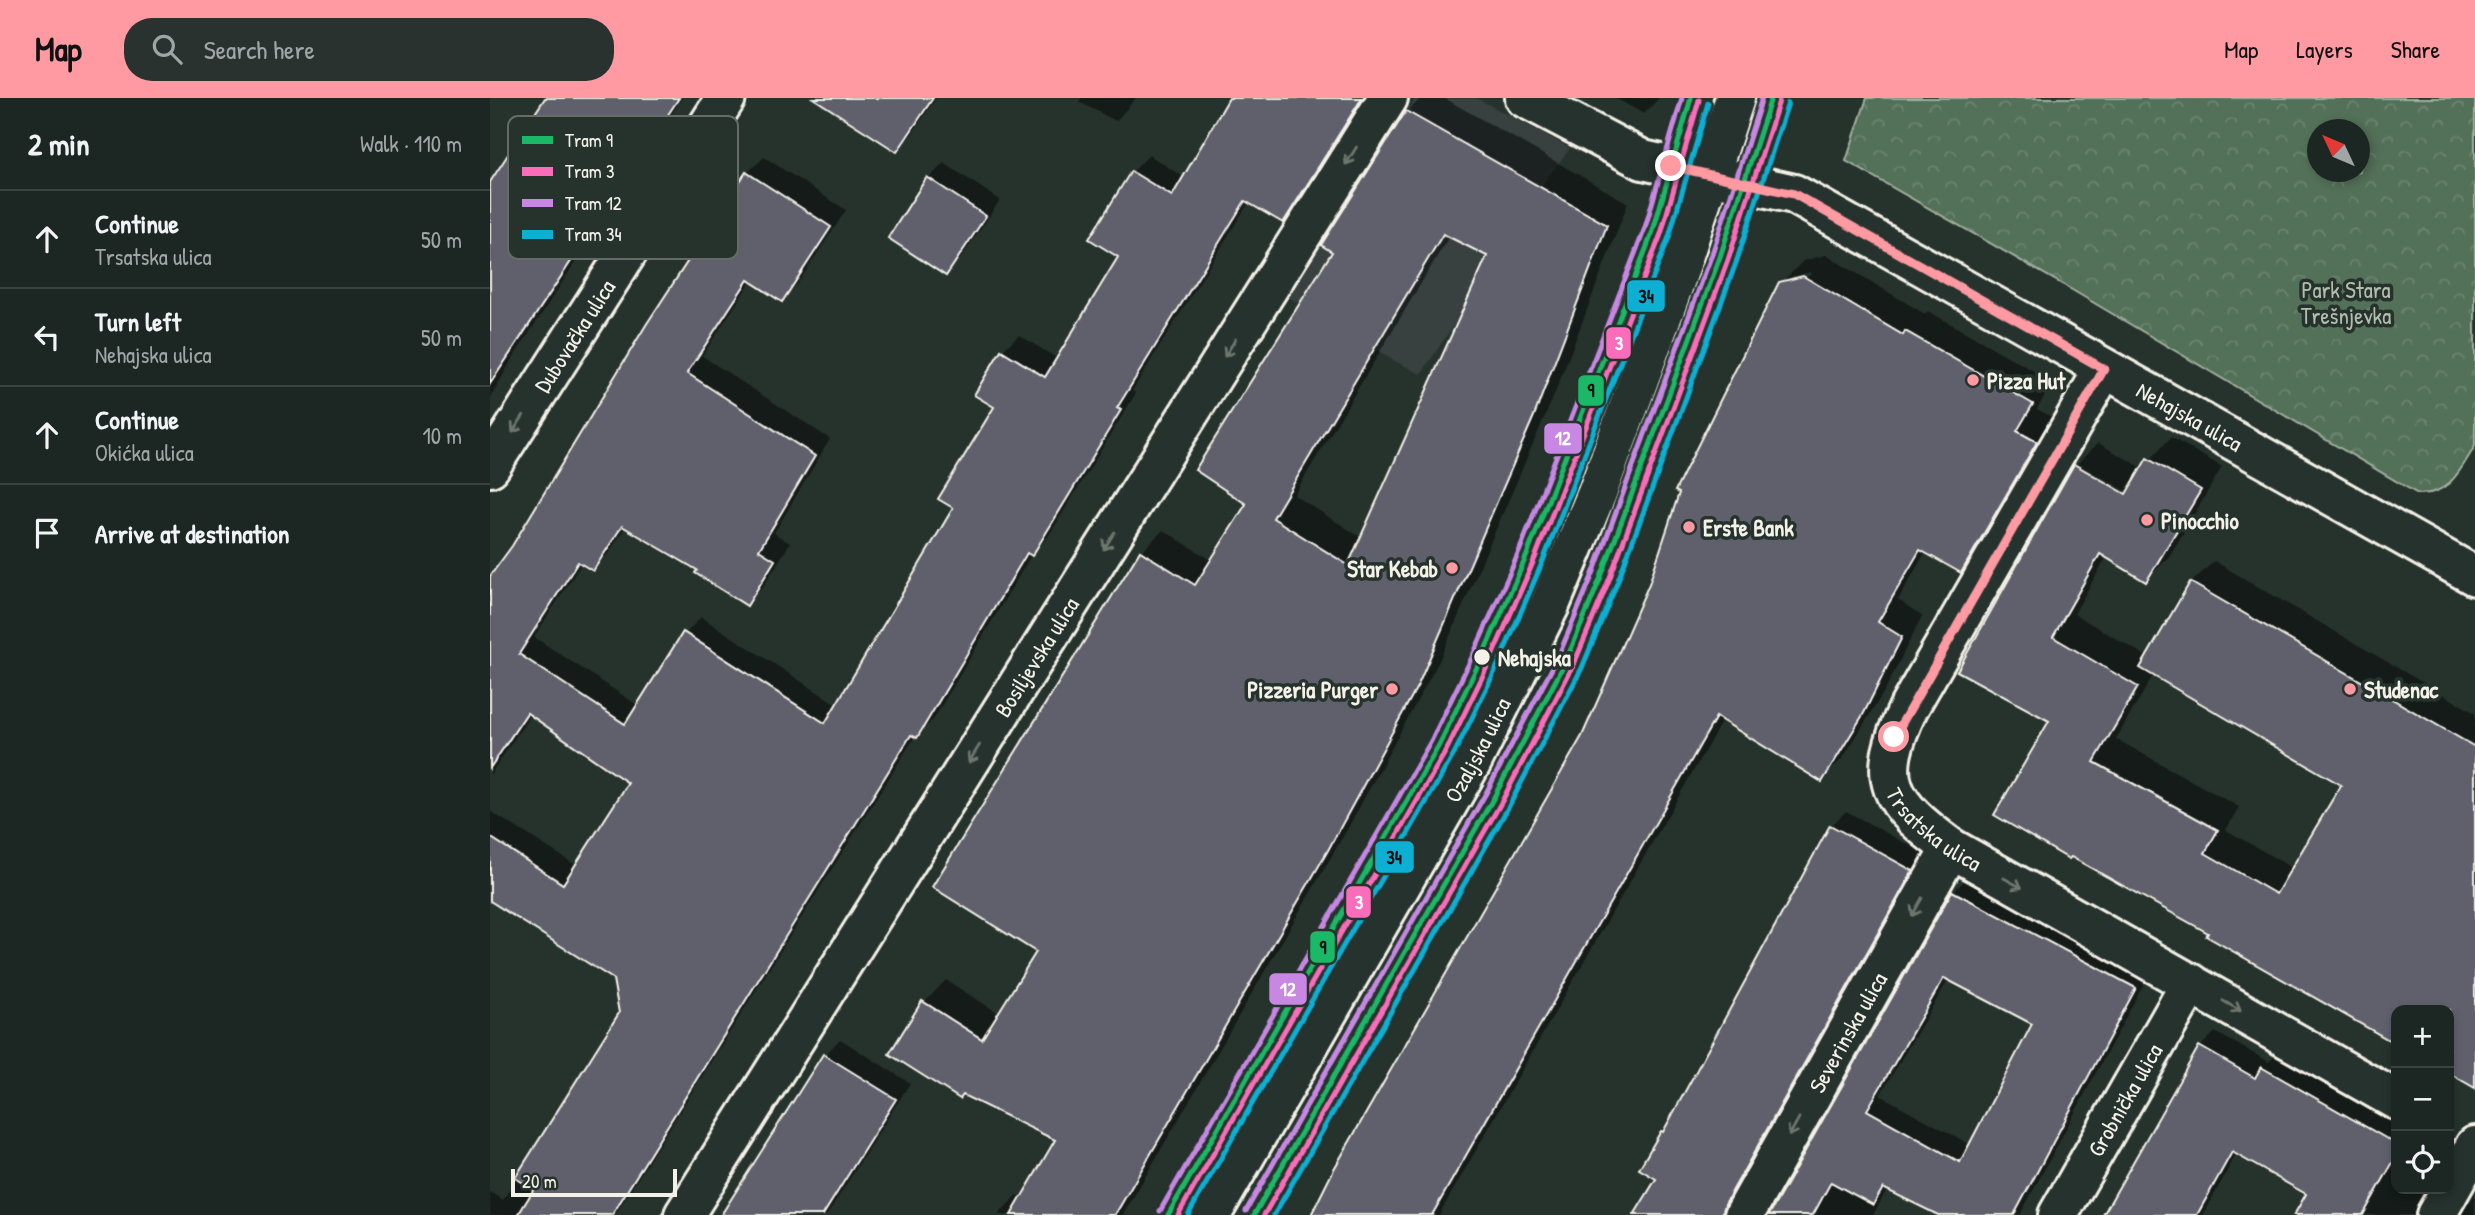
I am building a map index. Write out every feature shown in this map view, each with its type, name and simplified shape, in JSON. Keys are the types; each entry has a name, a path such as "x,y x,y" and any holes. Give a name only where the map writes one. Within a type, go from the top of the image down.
{"street":[{"name":"Dubovačka ulica","path":"714,116 726,98"},
{"name":"Bosiljevska ulica","path":"684,1215 1388,98"},
{"name":"Nehajska ulica","path":"1525,98 1643,160 1794,194 2104,369 2471,566"},
{"name":"Ozaljska ulica","path":"1211,1215 1472,762 1521,667 1597,493 1711,175 1735,98"},
{"name":"Dubovačka ulica","path":"490,467 623,259"},
{"name":"Trsatska ulica","path":"2104,369 1894,737 1888,761 1891,785 1909,816 1951,848 2391,1097"},
{"name":"Severinska ulica","path":"1744,1215 1951,848"},
{"name":"Grobnička ulica","path":"2058,1215 2191,983"},
{"path":"2436,1215 2475,1145 2451,1131"}],"shaded area":[{"path":"1416,98 1476,98 1570,148 1540,188 1512,238 1421,374 1288,297"}],"green space":[{"name":"Park Stara Trešnjevka","path":"1867,98 2475,98 2475,446 2459,472 2438,491 2418,494 2067,287 1846,161"}],"building":[{"path":"545,98 679,98 667,116 533,116"},
{"path":"813,98 933,98 897,152"},
{"path":"1229,98 1362,98 1283,223 1245,201 1117,408 1121,410 1032,556 1027,553 917,738 911,735 612,1215 518,1215 534,1189 515,1178 619,1013 613,979 490,901 490,837 563,884 628,783 527,713 490,768 490,576 512,546 646,325 689,259 738,259 738,184 746,172 831,227 782,302 748,280 687,373 815,456 759,550 775,560 747,606 695,573 697,570 622,526 593,571 578,562 519,654 625,724 683,632 825,723 953,508 938,499 994,407 974,395 1001,350 1045,377 1118,257 1089,239 1131,171 1172,196"},
{"path":"1406,111 1607,225 1534,416 1418,685 1327,852 1115,1215 1011,1215 1055,1140 963,1095 960,1099 889,1054 922,1001 982,1039 1036,952 932,887 1140,551 1195,585 1246,504 1195,470 1332,252 1321,245","holes":["1443,234 1487,256 1348,565 1273,518"]},
{"path":"508,155 508,259 573,259 490,384 490,182"},
{"path":"927,177 986,216 946,276 888,238"},
{"path":"1803,276 1903,335 1905,331 2033,404 2017,431 2037,442 1961,573 1920,550 1878,622 1902,637 1864,713 1822,782 1716,717 1432,1215 1311,1215 1334,1169 1582,736 1649,584 1679,493 1675,491 1779,282"},
{"path":"2147,458 2201,490 2146,582 2100,554 2053,637 2138,687 2094,762 2218,830 2205,853 2276,894 2341,785 2140,668 2190,582 2475,747 2475,1088 2454,1076 2454,1005 2391,1005 2391,1041 2206,936 2208,933 2071,857 2069,859 1994,815 2049,721 1957,671 2074,464 2126,494"},
{"path":"1830,825 1913,871 1725,1204 1722,1215 1634,1215 1656,1179 1639,1169 1661,1131 1663,1132"},
{"path":"1952,891 2136,988 2014,1215 1938,1215 1883,1188 1873,1205 1831,1182 1813,1215 1769,1215","holes":["1944,978 2032,1024 1960,1162 1867,1110"]},
{"path":"2199,1046 2255,1078 2261,1067 2391,1141 2391,1166 2363,1215 2294,1215 2306,1194 2232,1152 2197,1215 2103,1215"},
{"path":"823,1054 896,1099 823,1215 721,1215"}],"tram line":[{"name":"12","path":"1160,1211 1431,741 1474,653 1519,552 1645,228 1682,98"},
{"name":"9","path":"1168,1215 1439,745 1482,657 1527,555 1653,231 1691,98"},
{"name":"12","path":"1246,1211 1486,793 1558,657 1593,574 1712,254 1762,98"},
{"name":"9","path":"1254,1215 1494,797 1566,661 1601,577 1720,257 1771,98"},
{"name":"3","path":"1178,1215 1447,749 1490,661 1535,558 1661,234 1699,100"},
{"name":"3","path":"1264,1215 1502,801 1574,664 1609,580 1728,260 1779,101"},
{"name":"34","path":"1188,1215 1454,754 1498,665 1543,561 1669,237 1708,103"},
{"name":"34","path":"1274,1215 1509,806 1582,668 1617,583 1736,263 1788,103"}],"place":[{"name":"Pizza Hut","path":"1973,380"},
{"name":"Pinocchio","path":"2147,520"},
{"name":"Erste Bank","path":"1689,527"},
{"name":"Star Kebab","path":"1452,568"},
{"name":"Nehajska","path":"1482,657"},
{"name":"Pizzeria Purger","path":"1392,689"},
{"name":"Studenac","path":"2350,689"}],"route":[{"path":"1671,166 1794,194 2104,369 1894,737"}]}
